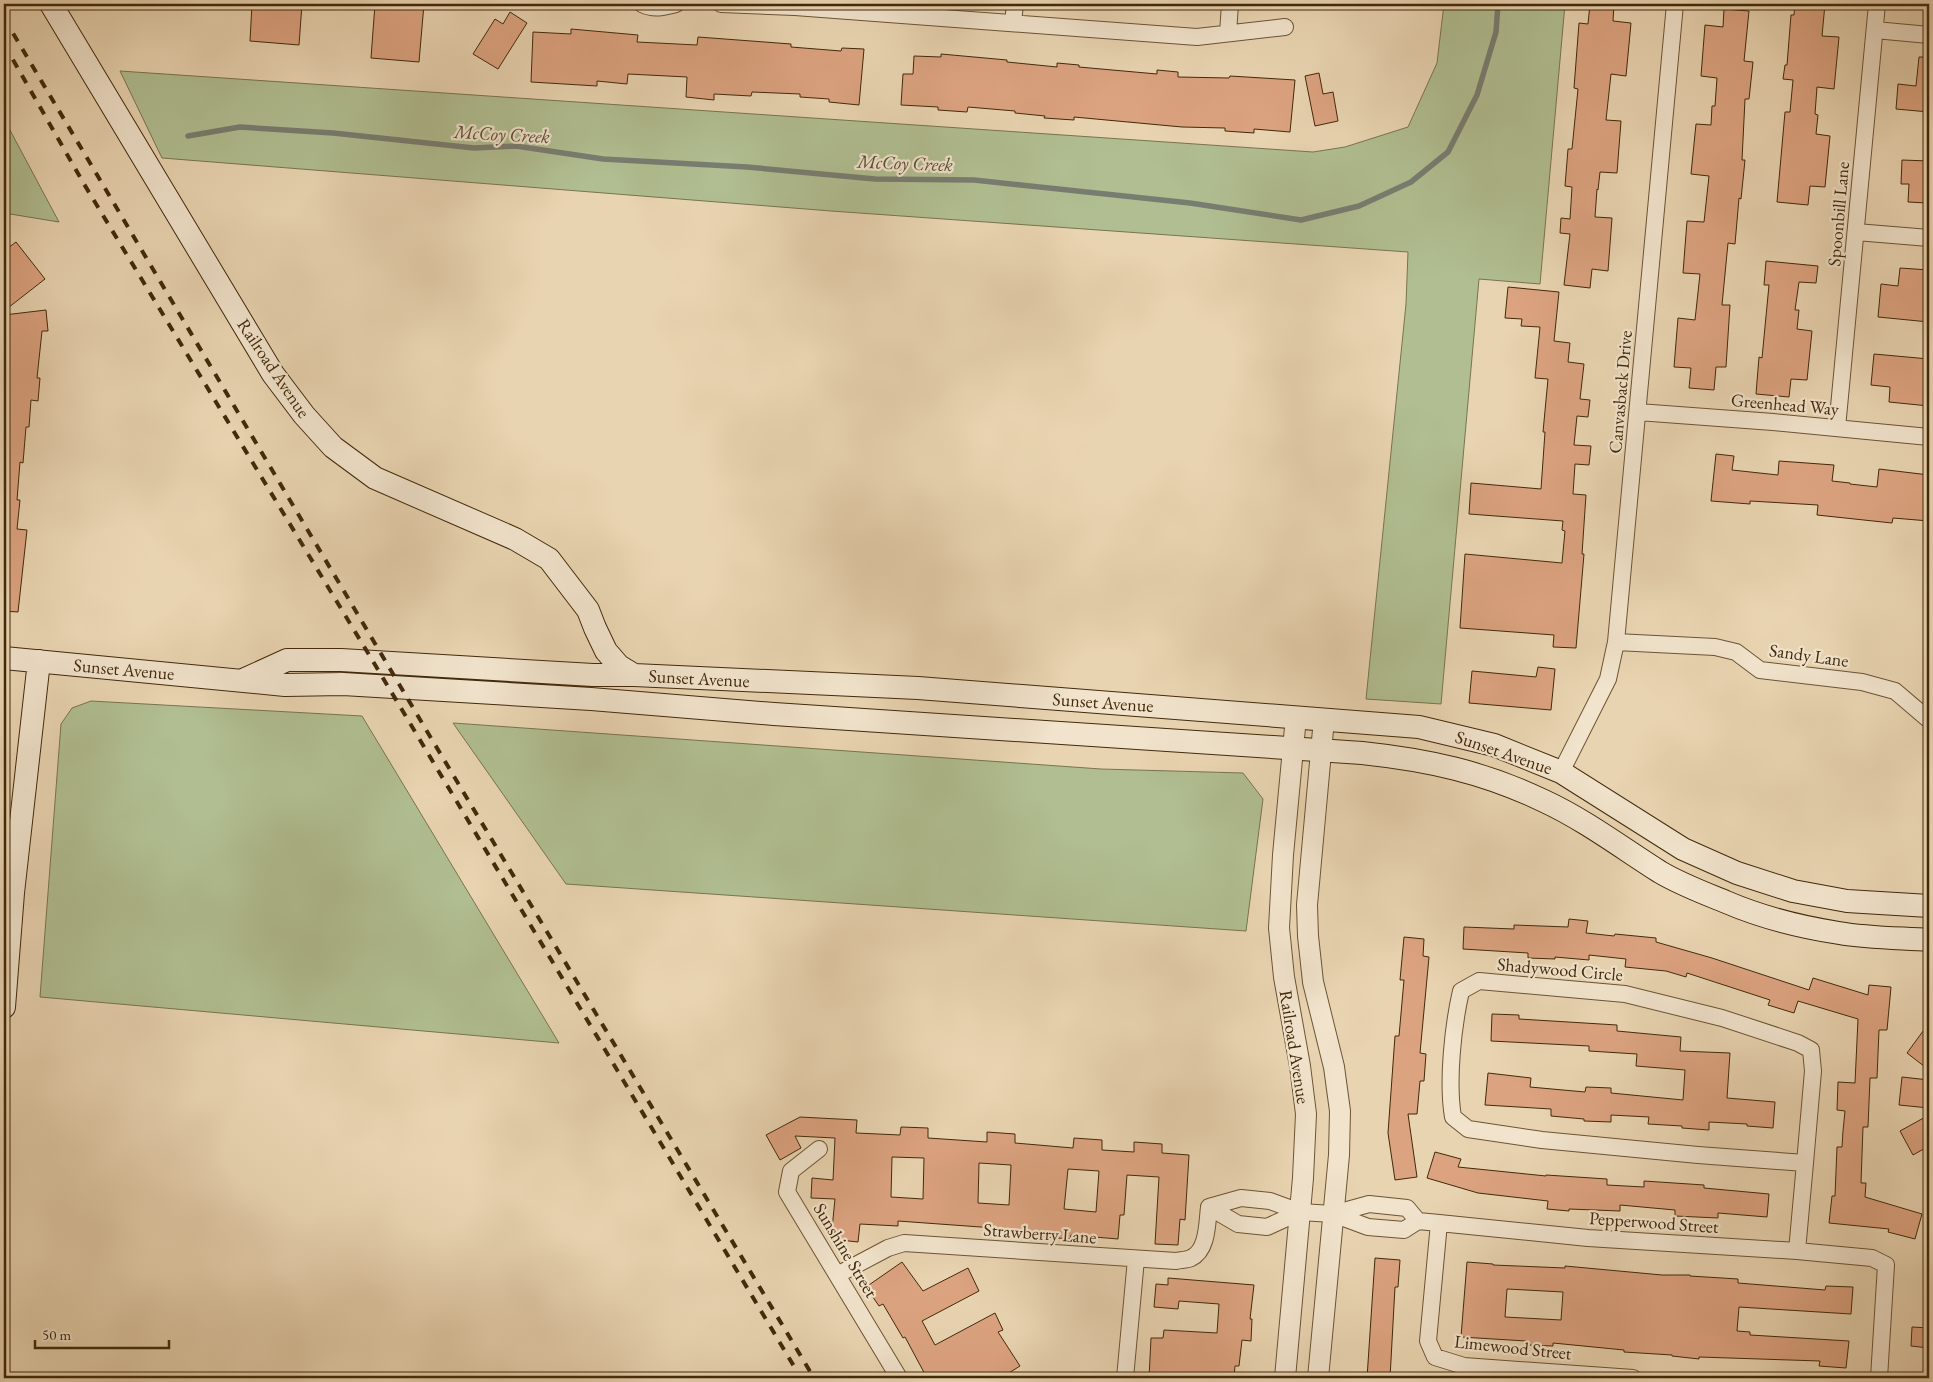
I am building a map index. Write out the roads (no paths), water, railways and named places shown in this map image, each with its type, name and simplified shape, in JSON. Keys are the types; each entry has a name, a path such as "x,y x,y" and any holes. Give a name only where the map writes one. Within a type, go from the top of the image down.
{"main road":[{"name":"Railroad Avenue","path":"51,4 273,374 304,415 333,447 375,478 515,539 549,559 588,610 606,651 619,666 634,675"},
{"name":"Railroad Avenue","path":"592,698 596,649 595,628"},
{"name":"Sunset Avenue","path":"4,658 284,685 343,684 592,698 774,714 1293,749 1412,759 1484,776 1544,800 1578,819 1662,874 1726,903 1783,921 1840,934 1929,940"},
{"name":"Sunset Avenue","path":"243,680 287,660 341,660 593,675 634,675 918,688 1419,727 1494,745 1561,772 1683,849 1737,873 1793,891 1847,901 1929,906"},
{"path":"4,1007 14,893 39,661"}],"street":[{"path":"642,4 649,7 662,8 676,4"},
{"path":"721,4 795,6 1197,37 1284,27"},
{"path":"1013,23 1015,4"},
{"path":"1228,33 1230,4"},
{"name":"Canvasback Drive","path":"1561,772 1608,679 1616,642 1674,4"},
{"name":"Spoonbill Lane","path":"1837,428 1877,4"},
{"path":"1875,30 1929,35"},
{"path":"1856,232 1929,238"},
{"name":"Greenhead Way","path":"1638,412 1773,422 1929,437"},
{"name":"Sandy Lane","path":"1616,642 1715,647 1736,652 1760,670 1862,682 1895,691 1929,720"},
{"name":"Railroad Avenue","path":"1285,1378 1300,1212 1306,1114 1300,1066 1284,977 1279,928 1282,855 1296,717"},
{"name":"Railroad Avenue","path":"1318,1378 1339,1155 1340,1111 1334,1067 1313,982 1308,936 1307,905 1324,719"},
{"name":"Shadywood Circle","path":"1797,1251 1805,1163 1813,1071 1811,1050 1722,1018 1625,994 1479,981 1461,991 1456,1014 1450,1098 1452,1117 1468,1129 1542,1140 1805,1163"},
{"name":"Sunshine Street","path":"819,1149 791,1170 787,1192 899,1378"},
{"path":"1209,1207 1241,1198 1270,1201 1300,1212"},
{"name":"Pepperwood Street","path":"1333,1214 1369,1204 1407,1208 1418,1220 1438,1223 1588,1238 1797,1251 1872,1258 1886,1265 1878,1378"},
{"path":"1209,1207 1238,1224 1267,1227 1300,1212"},
{"name":"Strawberry Lane","path":"837,1275 888,1248 904,1244 1176,1261 1191,1258 1199,1252 1204,1244 1209,1207"},
{"name":"Pepperwood Street","path":"1300,1212 1333,1214 1368,1227 1404,1230 1418,1220"},
{"name":"Limewood Street","path":"1438,1223 1428,1342 1435,1357 1464,1366 1633,1378"},
{"path":"1125,1378 1136,1259"}],"waterway":[{"name":"McCoy Creek","path":"188,136 240,127 333,133 474,148 516,146 603,159 747,167 875,179 974,180 1190,203 1301,220 1359,206 1411,182 1448,152 1477,95 1496,32 1498,4"}],"railway":[{"path":"4,18 431,738 814,1378"},
{"path":"4,44 84,184 374,663 801,1378"}]}
